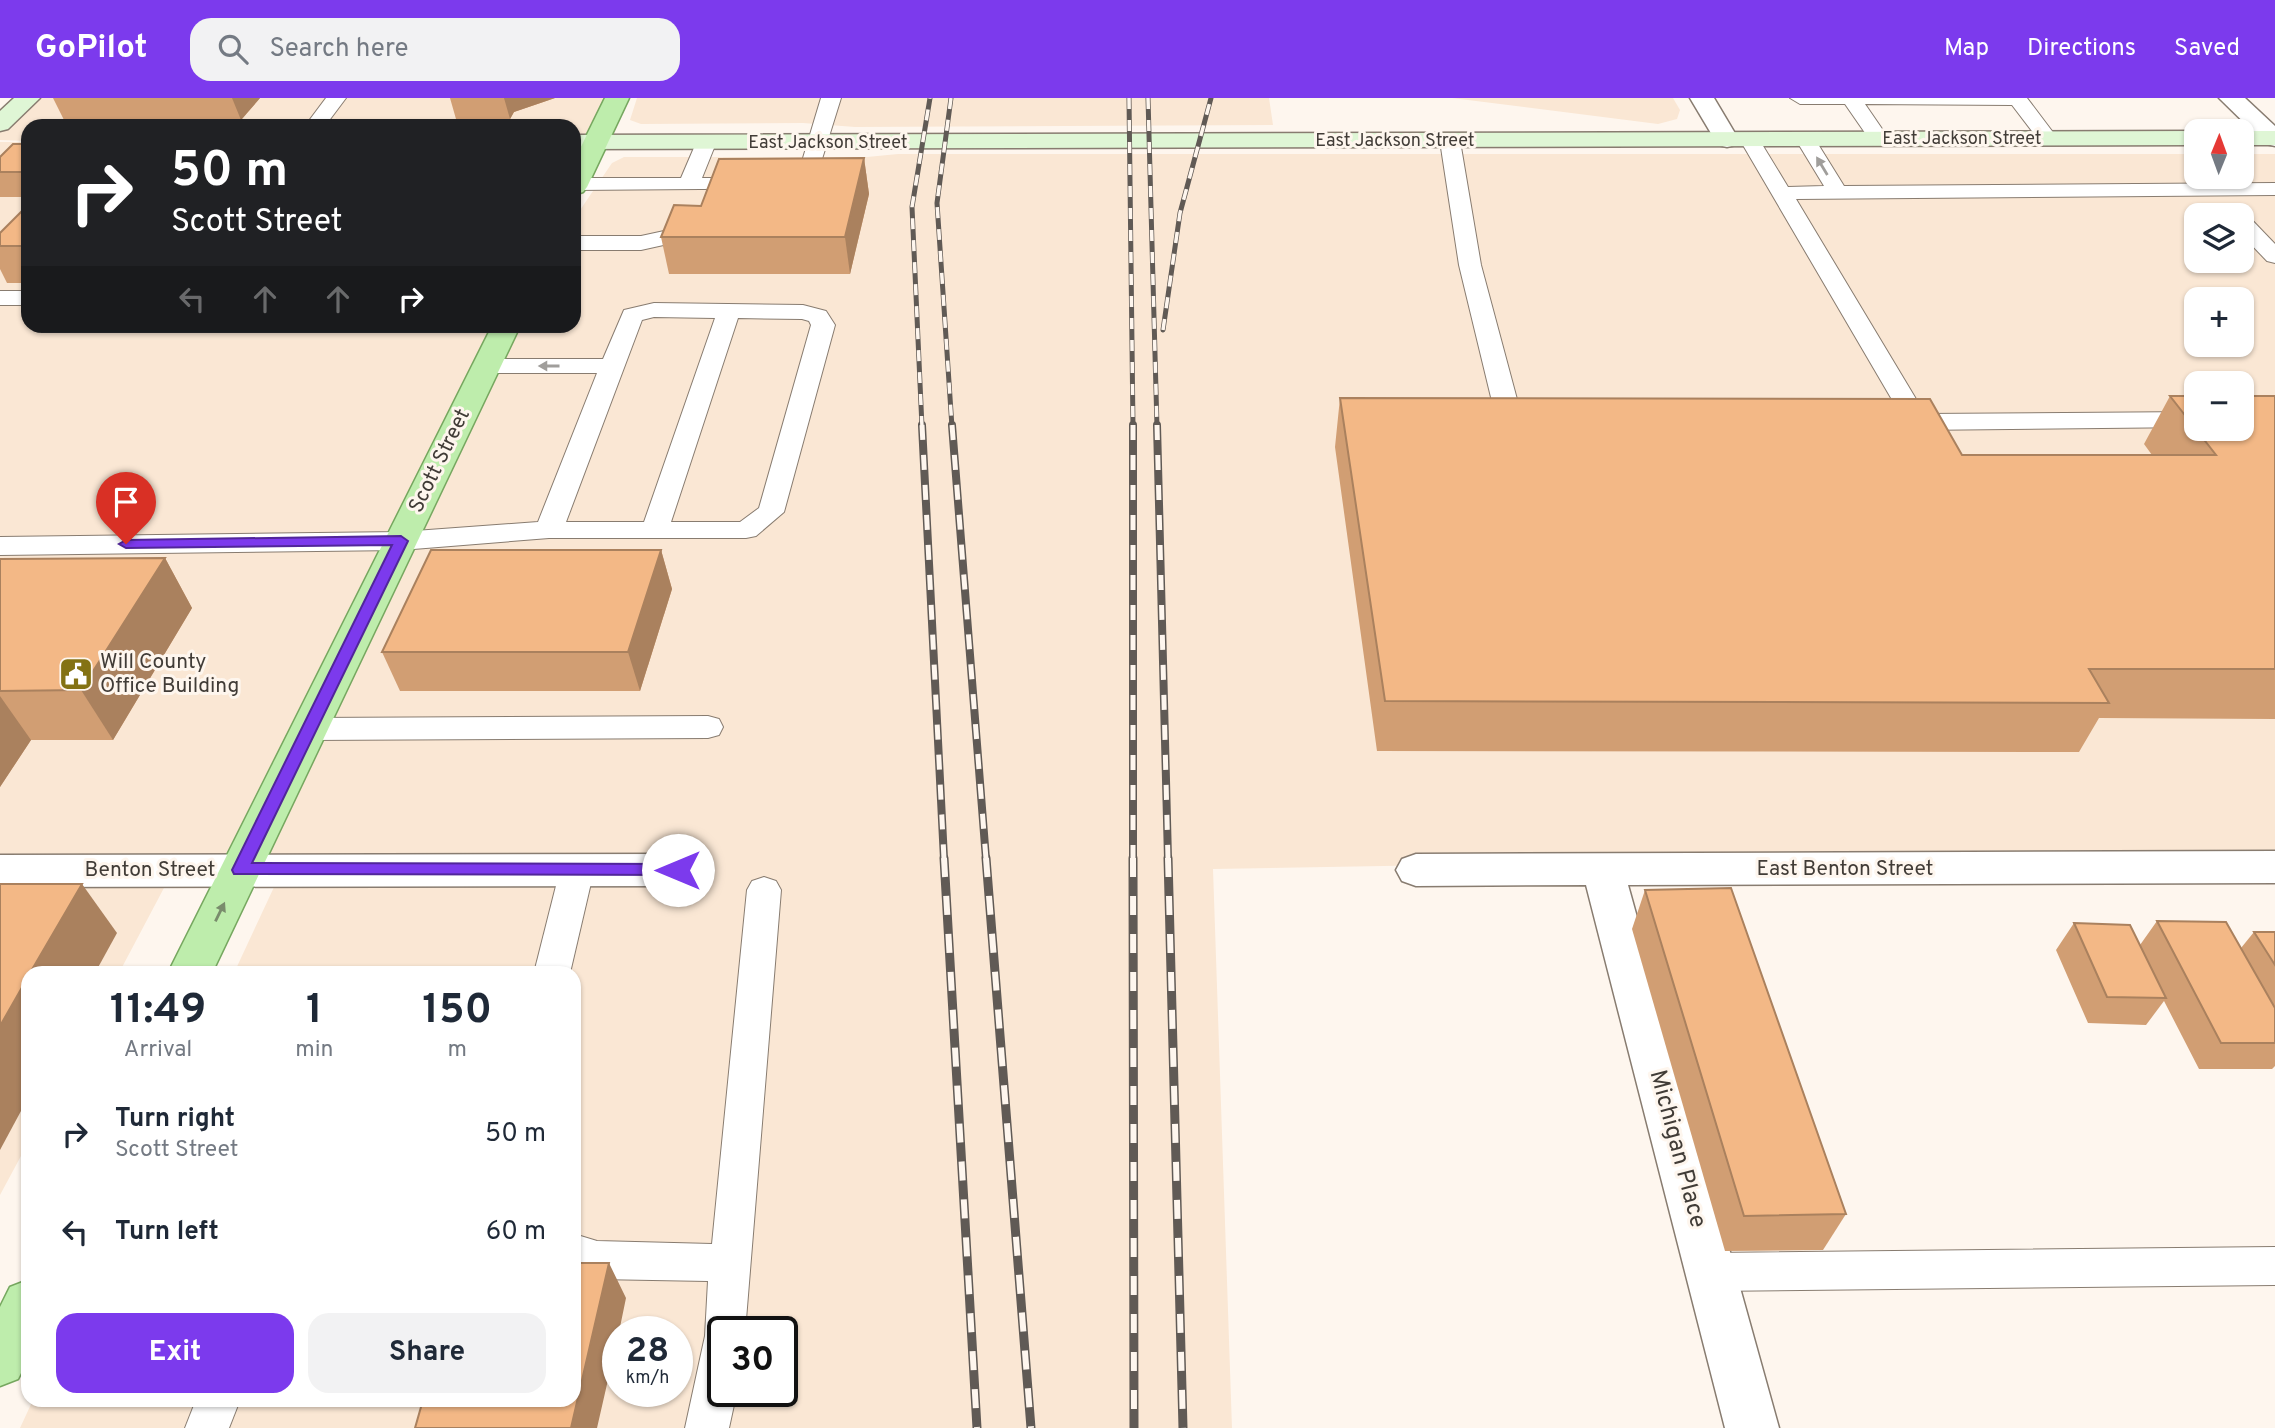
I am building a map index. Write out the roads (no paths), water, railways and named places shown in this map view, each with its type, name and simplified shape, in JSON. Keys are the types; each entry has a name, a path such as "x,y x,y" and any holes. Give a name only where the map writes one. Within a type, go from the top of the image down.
{"main road":[{"path":"584,142 617,98"},
{"name":"Scott Street","path":"193,966 502,333"},
{"path":"0,1362 21,1318"}],"street":[{"path":"0,124 28,98"},
{"path":"1702,98 1738,140"},
{"path":"2231,98 2275,138"},
{"name":"East Jackson Street","path":"584,142 818,144 2184,138"},
{"path":"2254,138 2275,138"},
{"name":"East Benton Street","path":"1416,870 2275,866"},
{"name":"Benton Street","path":"0,871 678,870"},
{"name":"Michigan Place","path":"1603,870 1752,1428"}],"lane":[{"path":"321,119 336,98"},
{"path":"581,186 806,184 831,98"},
{"path":"1800,98 2018,99 2048,139"},
{"path":"1851,98 1879,139"},
{"path":"1738,140 1781,193 1917,422 2184,420"},
{"path":"1806,140 1838,193"},
{"path":"1450,141 1470,265 1509,418"},
{"path":"581,243 641,243 687,233 699,184 705,143"},
{"path":"1781,193 2275,189"},
{"path":"2209,190 2223,203"},
{"path":"2254,235 2275,256"},
{"path":"0,298 21,298"},
{"path":"0,546 401,541 549,530 746,530 771,512 823,325 818,316 803,312 654,310 632,315 549,530"},
{"path":"655,530 729,311"},
{"path":"486,366 612,366"},
{"path":"309,729 708,727"},
{"path":"554,966 577,870"},
{"path":"725,1316 764,890"},
{"path":"581,1255 597,1260 730,1263"},
{"path":"1710,1272 2275,1266"},
{"path":"206,1428 215,1407"},
{"path":"707,1428 712,1407"}],"railway":[{"path":"922,427 912,207 930,98"},
{"path":"951,98 937,203 952,427"},
{"path":"1129,98 1133,427"},
{"path":"1148,98 1157,427"},
{"path":"1163,330 1180,213 1211,98"},
{"path":"922,425 944,859"},
{"path":"952,425 986,859"},
{"path":"1157,425 1168,859"},
{"path":"1133,427 1133,858"},
{"path":"944,858 977,1428"},
{"path":"986,858 1031,1428"},
{"path":"1133,858 1134,1428"},
{"path":"1168,858 1183,1428"}],"place":[{"name":"Will County Office Building","path":"76,674"}]}
